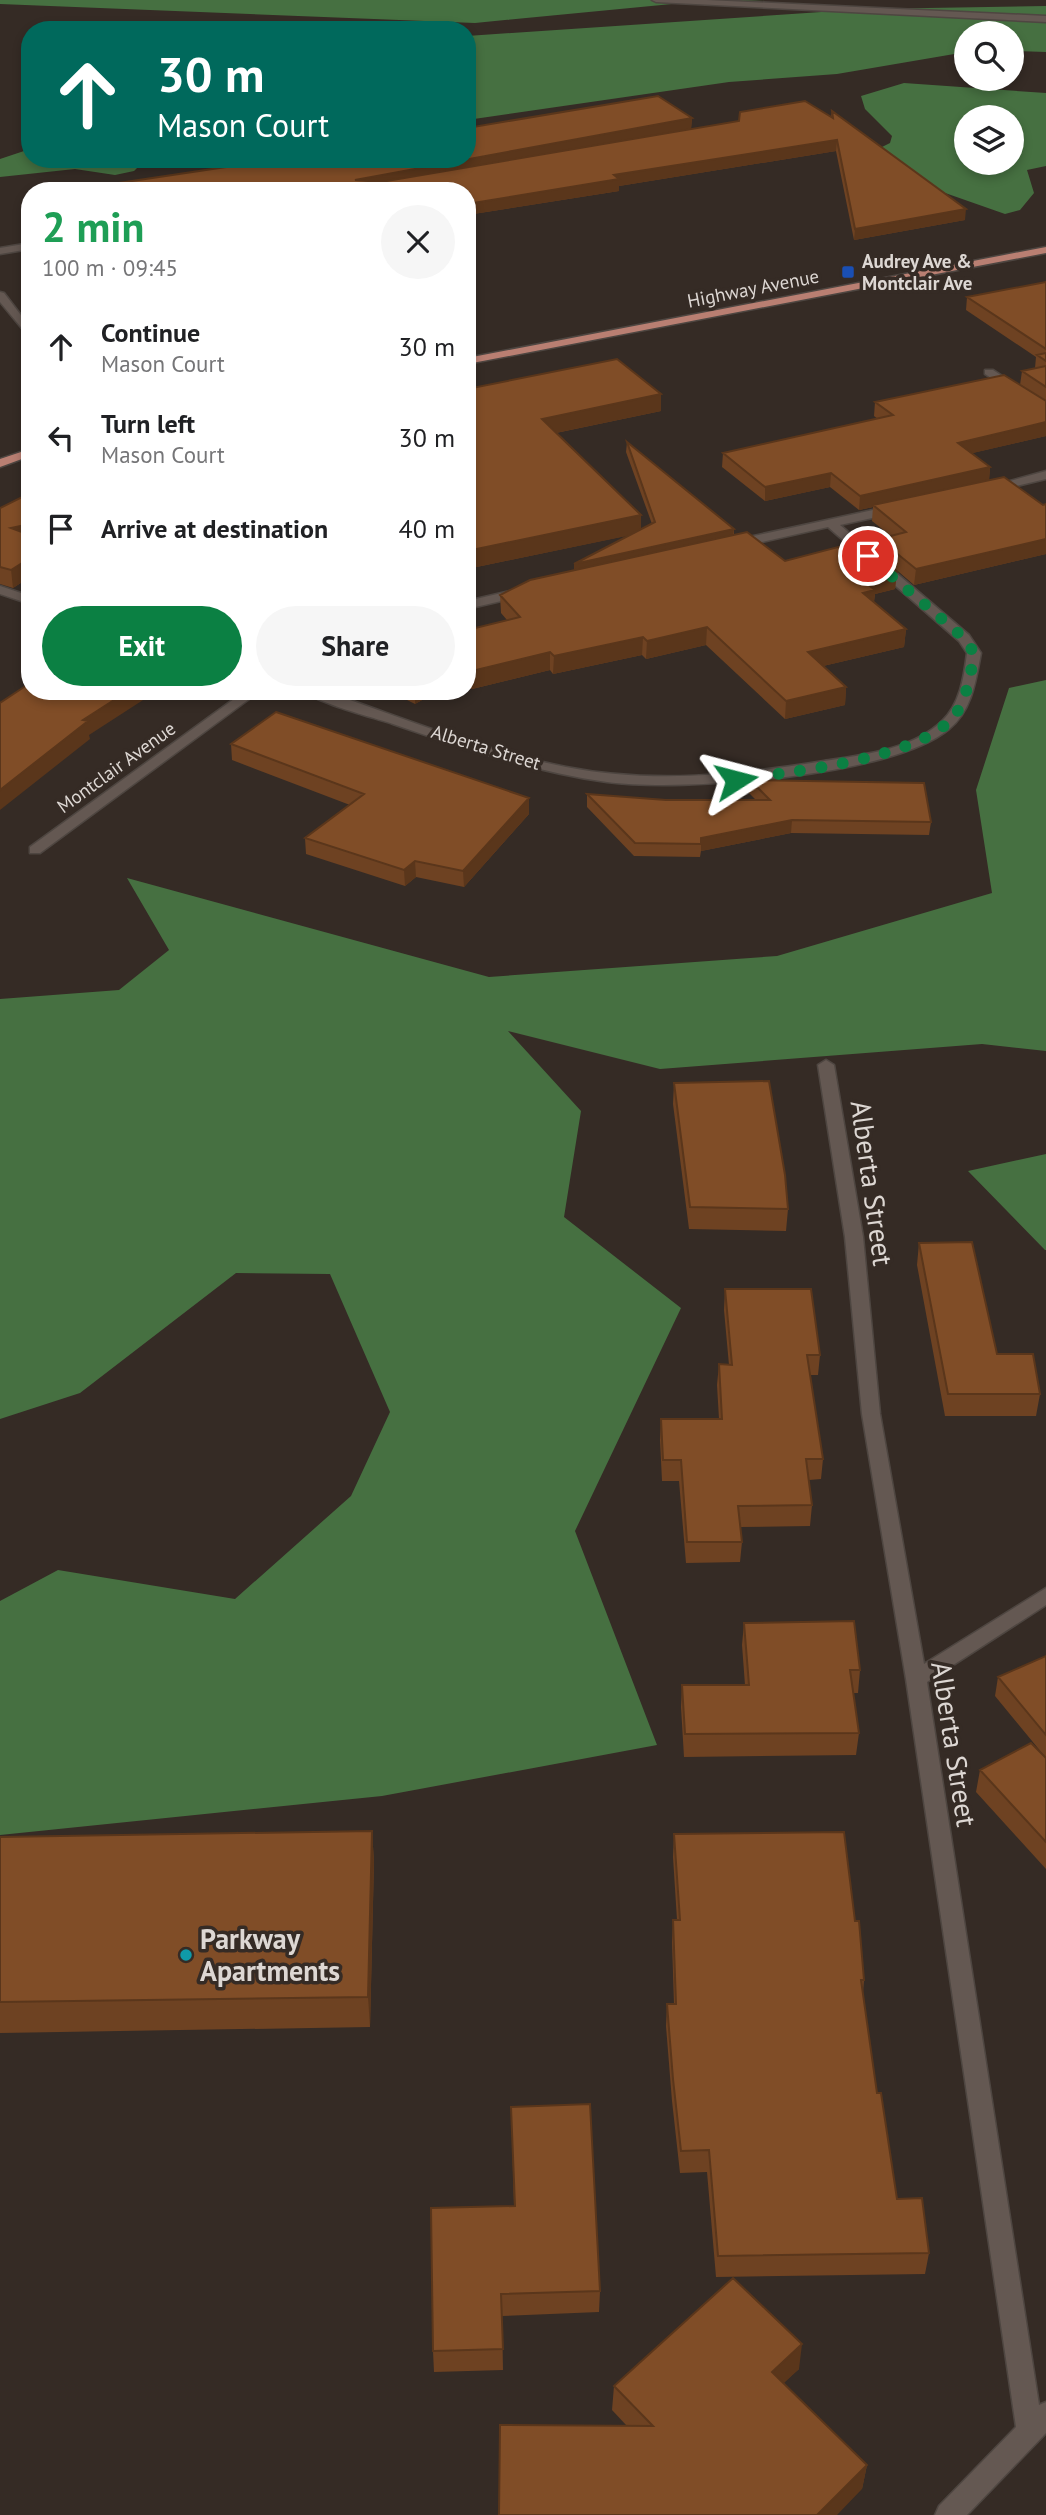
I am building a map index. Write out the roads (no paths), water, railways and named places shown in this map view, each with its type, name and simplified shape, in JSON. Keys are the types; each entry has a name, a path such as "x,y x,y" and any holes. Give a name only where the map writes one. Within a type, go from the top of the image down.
{"main road":[{"name":"Highway Avenue","path":"476,359 1046,250"},
{"path":"0,463 21,455"}],"street":[{"path":"656,0 1046,19"},
{"path":"0,251 21,248"},
{"path":"0,295 21,323"},
{"path":"989,372 1046,410"},
{"path":"972,492 1046,475"},
{"path":"722,547 907,506"},
{"name":"Alberta Street","path":"337,700 495,752 587,773 650,781 736,780 852,761 914,743 939,730 956,714 969,681 974,653 964,638 830,523"},
{"path":"476,603 534,589"},
{"path":"0,590 21,597"},
{"name":"Montclair Avenue","path":"35,850 242,700"},
{"name":"Alberta Street","path":"826,1065 854,1237 871,1414 1038,2423"},
{"path":"915,1679 1046,1595"},
{"path":"947,2515 1038,2423"}],"place":[{"name":"Audrey Ave & Montclair Ave","path":"848,272"},
{"name":"Parkway Apartments","path":"186,1955"}]}
